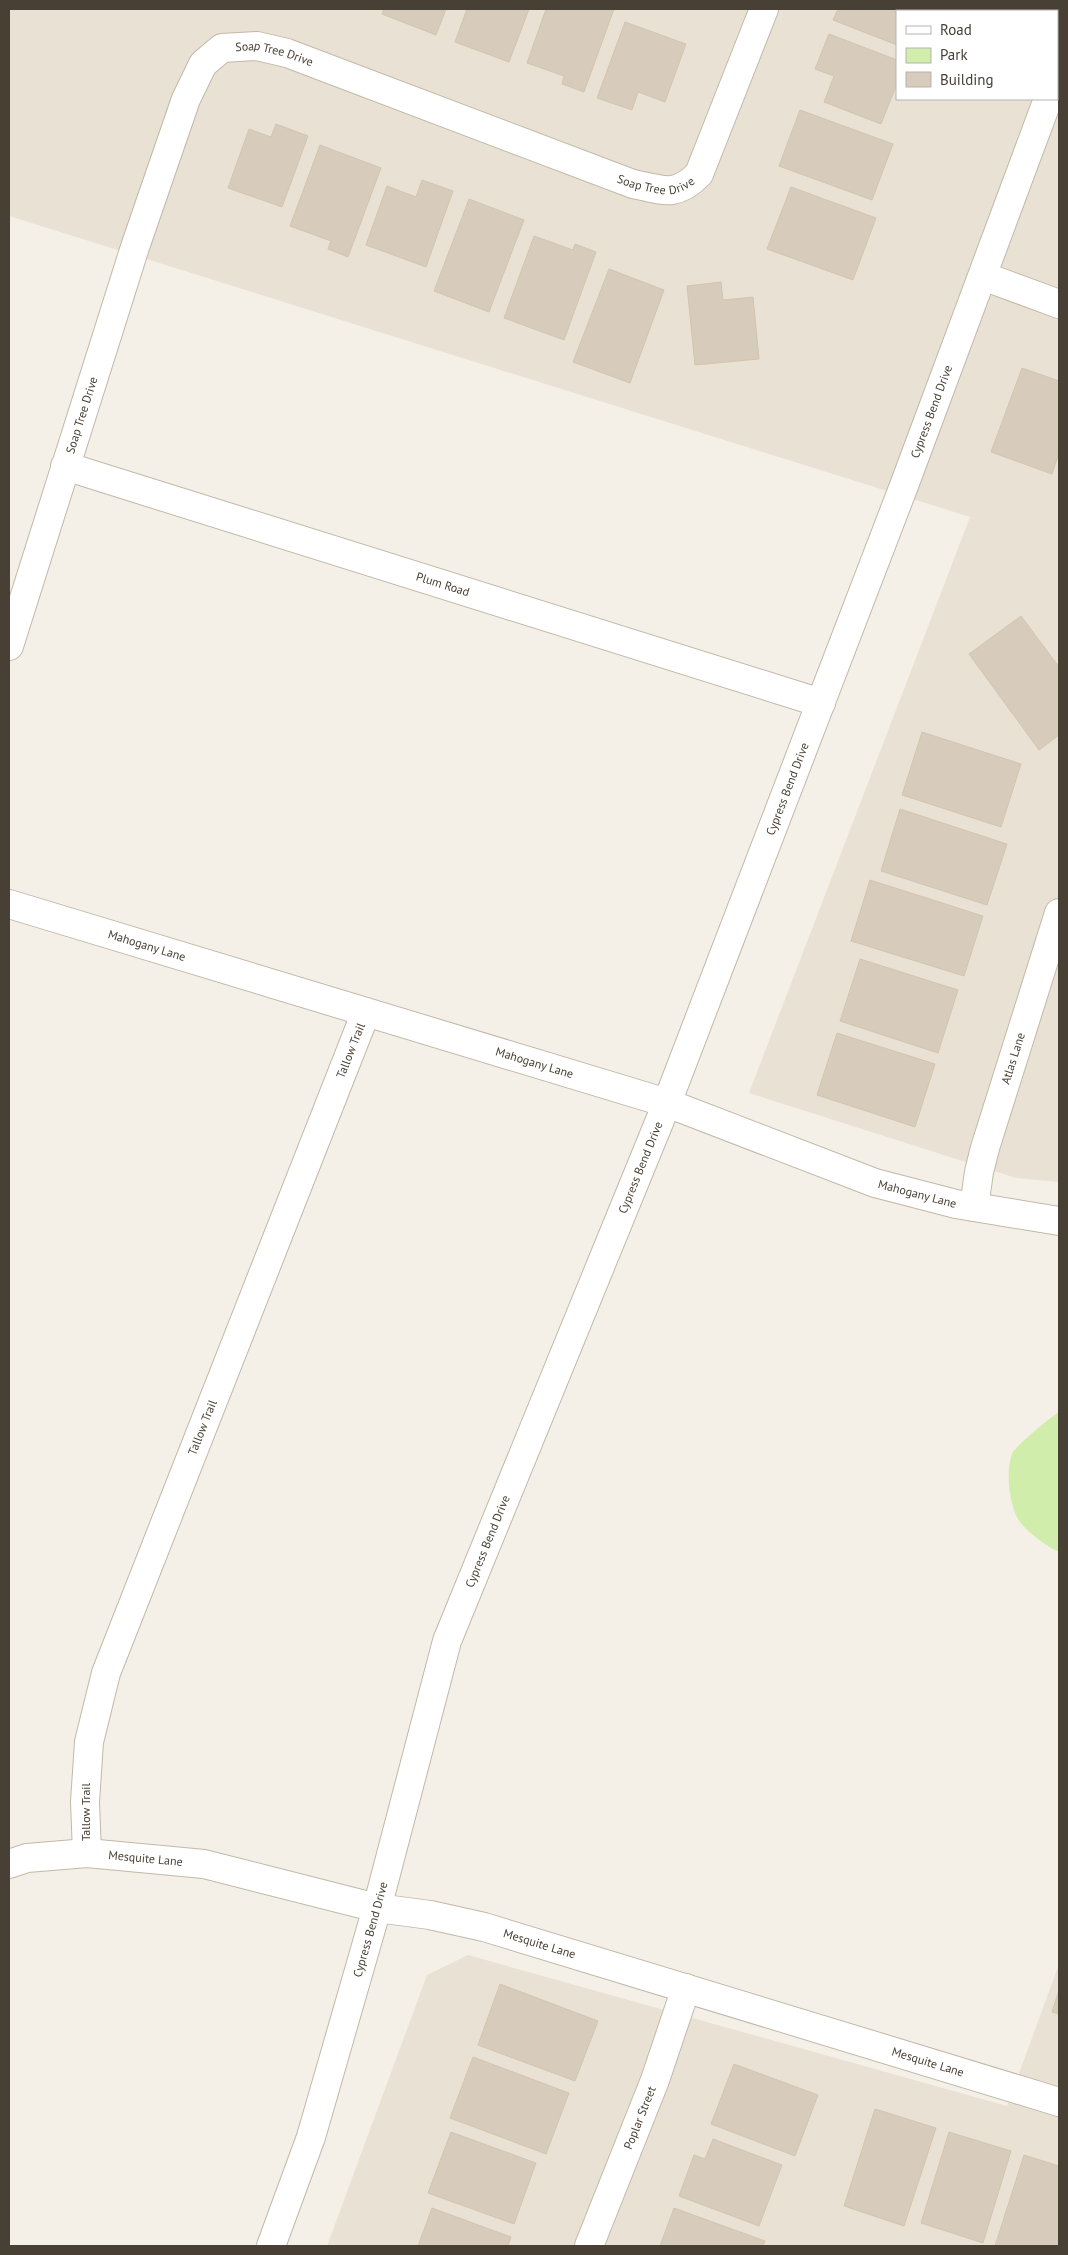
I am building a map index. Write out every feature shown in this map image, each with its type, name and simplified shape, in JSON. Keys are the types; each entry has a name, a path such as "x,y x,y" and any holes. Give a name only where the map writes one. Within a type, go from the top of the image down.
{"street":[{"name":"Soap Tree Drive","path":"9,646 135,247 186,99 204,64 222,48 257,46 286,53 633,184 669,191 686,187 699,174 764,9"},
{"name":"Cypress Bend Drive","path":"271,2246 311,2137 377,1908 447,1641 667,1103 821,703 1048,100"},
{"path":"983,276 1059,304"},
{"name":"Plum Road","path":"66,466 821,703"},
{"name":"Mahogany Lane","path":"9,904 667,1103 875,1183 974,1207 1059,1221"},
{"name":"Atlas Lane","path":"974,1207 985,1148 1059,913"},
{"name":"Tallow Trail","path":"87,1853 85,1802 89,1742 106,1673 366,1012"},
{"name":"Mesquite Lane","path":"9,1864 27,1858 87,1853 204,1864 377,1908 430,1915 484,1927 1059,2102"},
{"name":"Poplar Street","path":"589,2246 655,2080 686,1988"}],"shaded area":[{"path":"9,9 1059,9 1059,1182 1016,1178 749,1093 970,517 9,216"},
{"path":"468,1955 1007,2106 1059,1964 1059,2246 327,2246 427,1975"}],"green space":[{"path":"1059,1412 1059,1552 1037,1538 1018,1519 1010,1495 1009,1467 1013,1452 1021,1443"}],"building":[{"path":"384,9 446,9 436,35 382,14"},
{"path":"467,9 529,9 509,62 455,42"},
{"path":"546,9 614,9 584,92 562,84 564,76 527,63"},
{"path":"838,9 902,9 896,10 896,45 833,20"},
{"path":"625,22 686,44 665,102 638,92 632,110 597,98"},
{"path":"829,34 896,60 896,86 881,124 824,102 834,76 815,69"},
{"path":"800,110 893,144 872,200 779,166"},
{"path":"276,124 308,136 282,207 228,188 249,129 271,137"},
{"path":"320,145 381,168 348,257 328,249 331,241 290,226"},
{"path":"422,180 453,191 426,267 366,245 387,186 416,197"},
{"path":"791,187 876,218 853,280 767,249"},
{"path":"469,199 524,220 489,312 434,291"},
{"path":"534,236 573,250 575,244 596,252 564,340 504,318"},
{"path":"609,269 664,290 630,383 573,362"},
{"path":"721,282 723,300 753,297 759,359 695,365 687,286"},
{"path":"1022,368 1059,381 1059,453 1052,474 991,452"},
{"path":"1021,616 1059,667 1059,735 1039,750 969,654"},
{"path":"922,732 1021,764 1001,827 902,795"},
{"path":"900,809 1007,844 987,905 881,871"},
{"path":"870,880 983,916 964,976 851,941"},
{"path":"860,959 958,990 938,1053 840,1021"},
{"path":"837,1033 935,1064 915,1127 817,1095"},
{"path":"500,1984 598,2021 575,2081 478,2045"},
{"path":"1059,1990 1059,2014 1052,2012"},
{"path":"473,2057 569,2093 546,2154 450,2118"},
{"path":"734,2064 818,2095 795,2156 711,2124"},
{"path":"875,2109 936,2128 904,2226 844,2206"},
{"path":"451,2132 536,2163 514,2224 428,2193"},
{"path":"949,2132 1011,2151 983,2243 921,2223"},
{"path":"713,2139 782,2165 759,2226 679,2196 694,2155 705,2159"},
{"path":"1024,2155 1059,2166 1059,2246 995,2246"},
{"path":"432,2208 511,2237 508,2246 418,2246"},
{"path":"674,2208 765,2241 763,2246 660,2246"}]}
